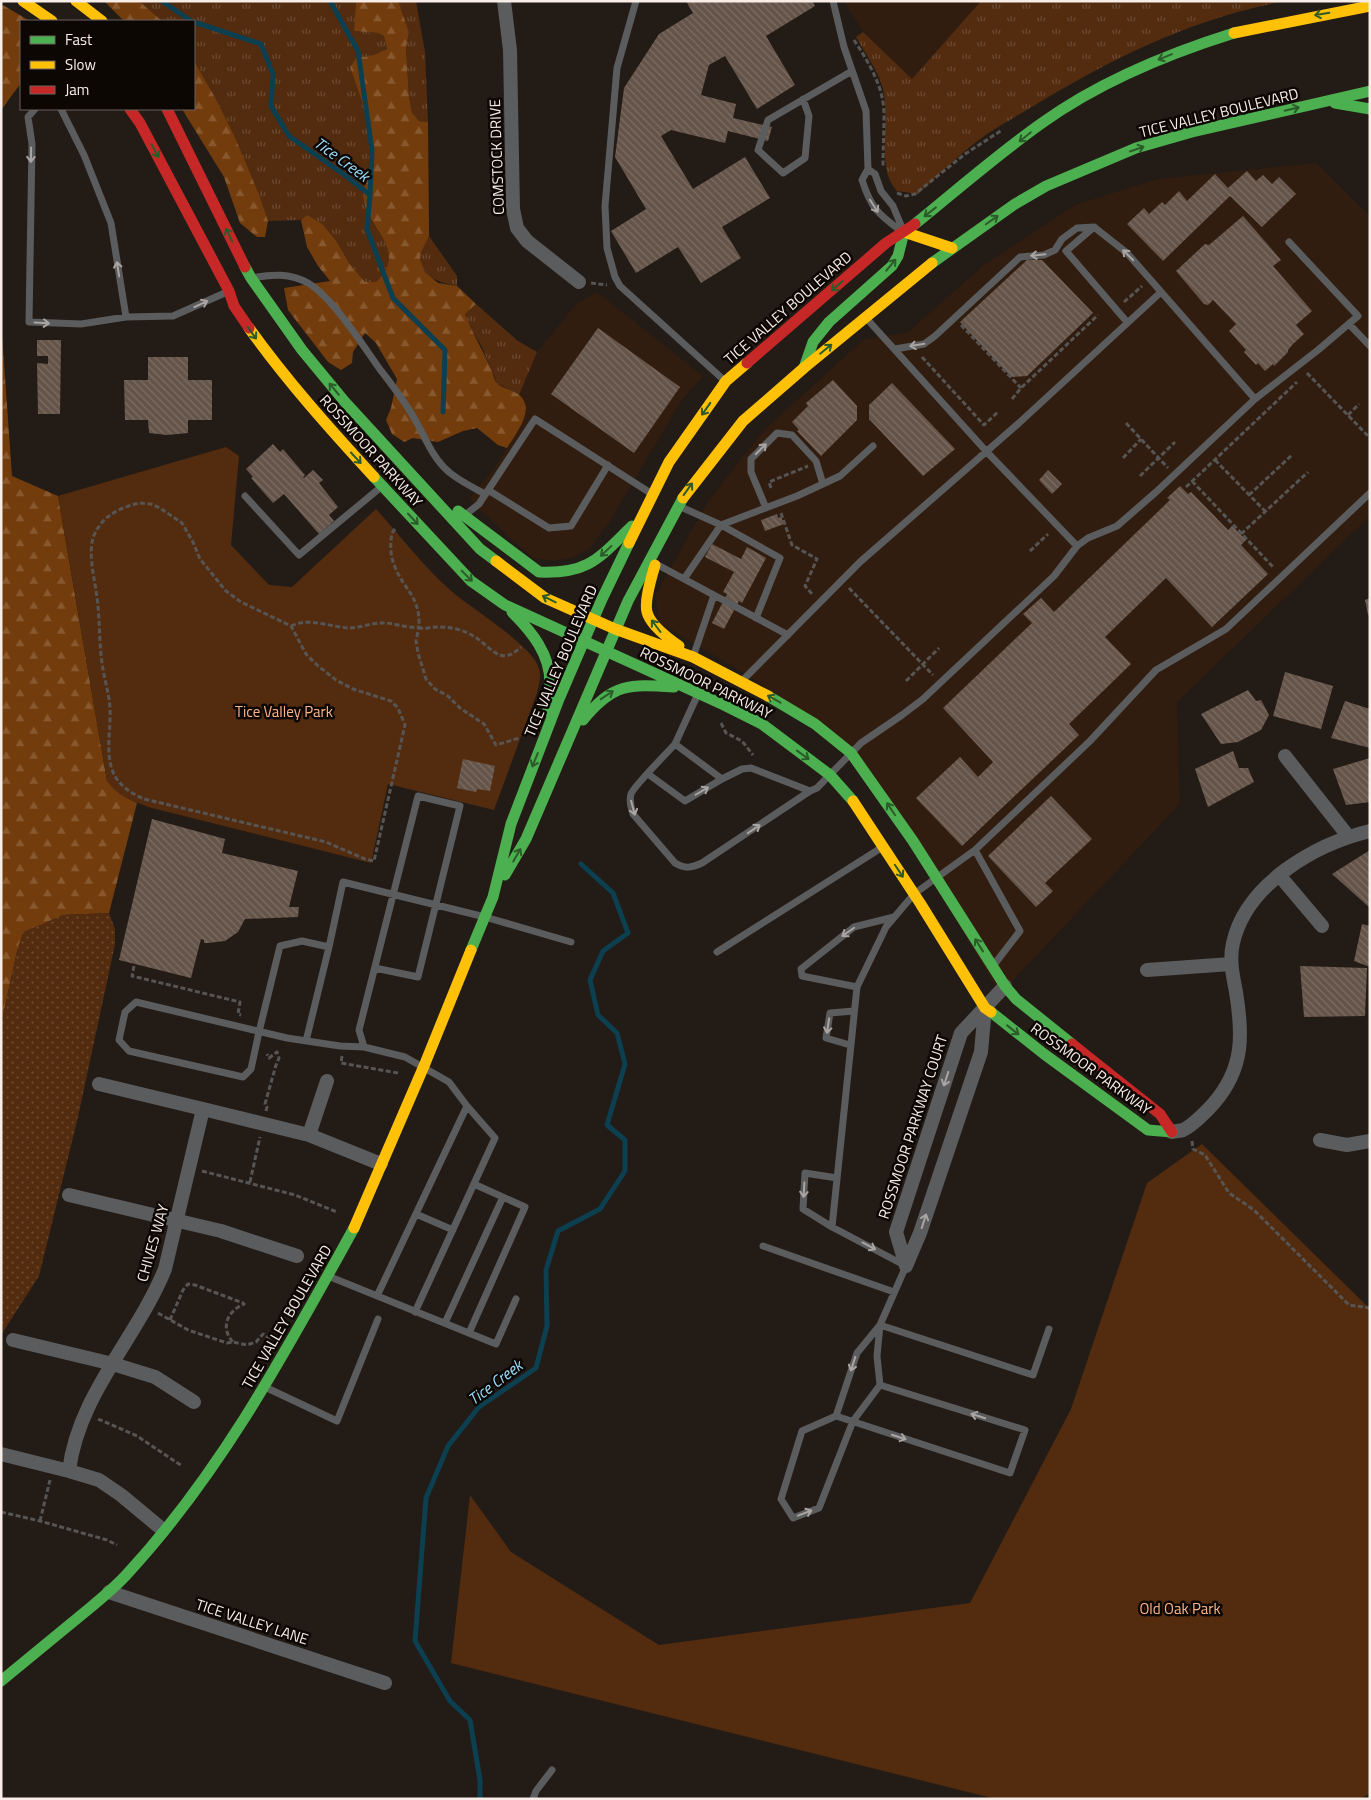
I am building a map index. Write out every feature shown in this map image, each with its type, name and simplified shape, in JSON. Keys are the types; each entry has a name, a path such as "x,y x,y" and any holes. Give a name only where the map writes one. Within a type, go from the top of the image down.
{"street":[{"path":"23,1 51,20"},
{"path":"76,1 101,20"},
{"name":"COMSTOCK DRIVE","path":"504,1 510,50 513,209 517,228 527,241 579,282"},
{"name":"TICE VALLEY BOULEVARD","path":"1,1681 109,1592 128,1573 184,1507 233,1438 265,1388 328,1276 355,1227 424,1066 485,916 492,897 511,824 593,620 669,462 726,381 886,243 904,232 1043,122 1086,96 1139,68 1196,45 1245,30 1370,6"},
{"name":"TICE VALLEY BOULEVARD","path":"492,897 526,838 615,629 664,532 686,492 743,421 866,316 952,248 1015,204 1046,186 1136,148 1192,132 1370,91"},
{"path":"1325,102 1370,109"},
{"name":"ROSSMOOR PARKWAY","path":"131,110 240,285 302,350 346,402 412,474 460,519 480,549 545,598 615,629 693,657 775,699 815,724 851,753 936,877 1005,986 1016,999 1160,1114 1172,1132"},
{"name":"ROSSMOOR PARKWAY","path":"167,110 240,285 234,306 239,315 270,358 322,421 471,581 505,606 762,724 830,775 847,792 914,894 985,1008 1148,1130 1172,1132"},
{"path":"805,367 813,342 829,322 892,266 898,256 904,232 952,248"},
{"path":"460,519 539,572 551,573 573,571 588,566 641,518"},
{"path":"664,532 649,585 647,612 661,633 693,657"},
{"path":"505,606 525,626 544,650 550,680 546,733"},
{"path":"565,746 591,709 601,699 615,690 638,685 687,688"},
{"path":"1285,756 1348,836"},
{"path":"1172,1132 1184,1130 1208,1110 1224,1092 1234,1072 1240,1050 1241,1021 1231,964 1233,943 1241,919 1254,900 1279,875 1302,858 1329,843 1370,831"},
{"path":"1279,875 1322,926"},
{"path":"1146,970 1231,964"},
{"name":"ROSSMOOR PARKWAY COURT","path":"906,1266 896,1232 960,1033 1005,986"},
{"path":"906,1266 920,1233 981,1052 985,1008"},
{"path":"309,1135 327,1081"},
{"path":"99,1084 309,1135 381,1164"},
{"name":"CHIVES WAY","path":"69,1471 72,1449 85,1413 156,1292 165,1269 203,1109"},
{"path":"1320,1140 1347,1144 1370,1141"},
{"path":"69,1195 221,1231 297,1256"},
{"path":"13,1340 113,1364 154,1377 194,1402"},
{"path":"1,1454 98,1480 121,1495 163,1530"},
{"name":"TICE VALLEY LANE","path":"109,1592 385,1683"}],"lane":[{"path":"636,1 617,68 605,206 607,248 615,277 620,286 726,381"},
{"path":"833,1 844,47 866,111 868,169 862,180 870,201 880,216 904,232"},
{"path":"804,100 810,116 805,158 783,173 758,150 768,120 852,71"},
{"path":"34,110 28,117 32,144 29,322 81,324 126,317 173,316 240,285 267,275 281,275 306,282 321,292 358,338 404,403 427,444 449,473 487,492 549,528 571,526 608,465"},
{"path":"62,110 84,155 111,223 126,317"},
{"path":"868,169 875,174 881,191 892,206 904,232"},
{"path":"1094,227 1066,251 1127,322"},
{"path":"895,349 924,344 935,336 1020,257 1044,255 1055,250 1062,239 1077,228 1094,227 1127,253 1255,399"},
{"path":"698,693 675,744 631,793 630,804 633,814 675,863 683,868 702,863 810,791 818,788 861,742 923,699 1054,576 1077,546 1088,538 1122,522 1255,399 1358,316 1290,242"},
{"path":"741,683 860,562 1019,423 1161,292"},
{"path":"866,316 986,450 1077,546"},
{"path":"1349,324 1370,346"},
{"path":"460,519 479,504 535,419 653,494"},
{"path":"766,508 751,472 751,460 777,433 792,435 816,461 823,484"},
{"path":"684,579 721,525 840,476 873,446"},
{"path":"245,496 299,555 382,486"},
{"path":"832,1226 857,987 886,927 914,894 975,850 1090,742 1156,670 1226,629 1370,493"},
{"path":"679,505 721,525 780,558 756,618"},
{"path":"656,563 788,635"},
{"path":"693,657 714,595"},
{"path":"675,744 722,779"},
{"path":"648,774 684,801 742,769 751,768 810,791"},
{"path":"364,1046 359,1030 418,796 460,806 434,904 418,977 375,968"},
{"path":"717,952 883,847"},
{"path":"975,850 1020,931 993,967"},
{"path":"306,1041 344,882 485,916 571,942"},
{"path":"857,987 802,976 801,969 854,927 894,917"},
{"path":"329,947 302,941 280,946 259,1032 251,1069 243,1077 129,1052 119,1040 125,1012 136,1002 259,1032 340,1046 364,1046 405,1057 424,1066 449,1082 495,1138 415,1312"},
{"path":"850,1045 826,1038 830,1013 854,1011"},
{"path":"377,1296 467,1106"},
{"path":"836,1416 857,1353 880,1325 906,1266 803,1209 805,1173 837,1178"},
{"path":"469,1333 525,1207 474,1184"},
{"path":"445,1324 503,1197"},
{"path":"416,1214 453,1230"},
{"path":"763,1246 894,1292"},
{"path":"328,1276 496,1344 516,1299"},
{"path":"265,1388 337,1421 378,1320"},
{"path":"880,1325 1033,1375 1049,1329"},
{"path":"880,1325 877,1356 880,1385 853,1421 819,1508 793,1518 781,1499 802,1431 836,1416 853,1421 1010,1473 1025,1430 880,1385"},
{"path":"533,1799 536,1791 552,1770"}],"path":[{"path":"851,34 873,71 881,93 884,114 884,169"},
{"path":"892,190 904,197 915,194 965,154 1008,126"},
{"path":"1124,303 1142,286"},
{"path":"1012,399 1021,388 1098,315"},
{"path":"955,330 960,324 1021,388"},
{"path":"922,357 984,425 998,412"},
{"path":"1186,487 1308,372 1370,438"},
{"path":"1348,415 1359,404"},
{"path":"1126,422 1168,468"},
{"path":"1123,458 1141,439"},
{"path":"1140,476 1175,442"},
{"path":"1250,496 1292,455"},
{"path":"1215,460 1265,511"},
{"path":"774,496 769,482 812,465"},
{"path":"1241,534 1308,472"},
{"path":"1192,481 1274,568"},
{"path":"291,626 306,654 317,665 336,680 353,689 391,701 398,708 405,725 374,861 326,842 144,799 129,792 114,775 109,760 110,707 102,662 91,554 98,528 108,517 127,505 147,503 160,508 182,524 193,542 200,559 226,592 241,602 291,626 304,622 349,628 382,622 423,629 441,626 476,637 500,655 510,655 521,646"},
{"path":"781,513 792,545 817,559 805,586 812,594"},
{"path":"395,529 391,539 392,559 395,568 418,606 419,627 416,641 424,672 430,684 484,724 496,745 520,738"},
{"path":"1030,551 1048,534"},
{"path":"850,588 934,675"},
{"path":"906,681 940,648"},
{"path":"719,719 726,733 742,741 753,755"},
{"path":"134,966 132,976 240,1002 238,1014 246,1016"},
{"path":"265,1114 267,1107 265,1104 279,1058 276,1052 269,1058 267,1054"},
{"path":"342,1056 341,1063 398,1073"},
{"path":"250,1182 261,1132"},
{"path":"1192,1141 1193,1150 1205,1155 1229,1193 1254,1210 1349,1305 1370,1308"},
{"path":"199,1170 295,1195 337,1212"},
{"path":"170,1320 183,1290 188,1284 204,1288 244,1304 228,1317 227,1333 233,1342"},
{"path":"157,1312 188,1330 227,1343 233,1342 247,1345 256,1342 263,1334 270,1339"},
{"path":"95,1418 137,1436 182,1466"},
{"path":"40,1521 51,1475"},
{"path":"1,1512 107,1540 117,1545"}],"shaded area":[{"path":"844,1 981,1 912,79 863,32"},
{"path":"1316,163 1370,216 1370,516 1177,702 1180,804 1000,994 857,753 747,675 660,623 655,596 708,501 764,430 863,340 908,332 984,265 1075,205 1157,179"},
{"path":"597,292 703,376 682,400 610,521 589,549 571,558 551,561 534,558 514,542 469,499 495,468 522,422 525,402 519,395 537,352 576,304"}],"green space":[{"path":"104,1 139,1 161,20 123,20"},
{"path":"139,1 356,1 354,31 378,33 384,36 387,49 374,55 356,58 350,67 368,119 370,150 374,166 364,188 364,203 388,251 389,261 385,271 376,282 365,282 349,263 337,242 307,215 301,220 268,221 234,135 195,63 195,20 161,20"},
{"path":"356,1 398,1 409,32 406,48 409,97 412,113 419,121 428,122 429,236 421,252 420,260 425,272 438,283 457,286 476,304 465,314 495,380 497,383 518,394 526,406 523,421 507,448 498,445 477,428 463,431 438,442 413,438 404,442 392,434 386,420 391,408 397,379 376,343 365,333 353,352 352,363 341,370 328,362 288,310 284,288 330,281 318,266 307,247 301,220 307,215 322,224 337,242 349,263 365,282 376,282 385,271 389,261 385,242 368,213 364,202 363,193 374,166 370,150 368,119 350,67 356,58 374,55 387,49 384,36 378,33 354,31"},
{"path":"398,1 416,1 425,52 428,122 419,121 412,114 406,48 409,32"},
{"path":"981,1 1286,1 1220,17 1187,29 1156,41 1094,71 987,134 960,155 918,194 897,191 890,181 886,168 885,100 883,89 875,68 856,37 863,32 912,79"},
{"path":"1,4 28,20 20,20 20,84 1,110"},
{"path":"195,63 234,135 259,195 268,221 265,237 257,237 240,223 224,177 183,110 195,110"},
{"path":"429,236 457,276 457,286 444,283 432,277 422,268 420,255 422,247"},
{"path":"476,304 518,341 537,352 519,395 497,383 482,347 471,329 465,314"},
{"path":"1,321 12,476 58,496 107,781 127,798 137,803 109,913 63,915 18,947 1,1024"},
{"name":"Tice Valley Park","path":"226,447 239,456 231,545 269,585 292,587 376,509 439,580 458,597 511,636 532,657 540,673 537,693 494,810 388,784 371,863 148,807 121,794 107,781 58,496"},
{"path":"109,913 115,929 115,944 78,1117 39,1276 1,1335 1,1024 18,947 23,932 63,915"},
{"name":"Old Oak Park","path":"1202,1144 1370,1309 1370,1794 1359,1799 996,1799 451,1663 470,1495 511,1552 659,1645 970,1603 1071,1409 1147,1183"}],"building":[{"path":"686,1 812,1 815,6 766,36 795,85 757,109 725,56 709,65 701,95 736,104 733,118 772,127 768,141 728,131 725,143 671,130 661,136 693,189 745,157 770,198 722,227 741,258 701,283 678,247 636,273 611,231 646,209 615,157 624,88 659,34 693,13"},
{"path":"1247,171 1256,181 1263,175 1272,184 1279,177 1296,194 1262,227 1230,196 1163,261 1127,224 1144,208 1149,214 1162,202 1165,205 1179,191 1187,201 1215,174 1228,188"},
{"path":"1243,216 1281,260 1273,266 1312,311 1296,325 1304,334 1274,366 1273,364 1265,371 1258,363 1256,365 1244,352 1246,350 1229,331 1236,324 1213,300 1208,305 1204,304 1176,271 1205,244 1209,245"},
{"path":"1027,260 1042,260 1093,313 1027,376 1011,377 960,322"},
{"path":"598,328 680,387 634,453 551,394"},
{"path":"37,340 61,340 60,414 38,414 37,363 48,364 48,356 37,356"},
{"path":"148,357 188,357 188,380 212,380 212,420 188,420 188,433 167,435 149,433 148,420 125,420 124,380 148,380"},
{"path":"833,380 857,406 857,420 821,456 797,431 799,430 792,422 808,406 806,403"},
{"path":"892,383 955,449 923,476 869,419 869,405"},
{"path":"273,444 280,452 283,449 305,475 304,478 313,470 323,480 319,483 338,507 329,515 334,521 319,534 284,494 273,503 251,478 253,477 246,469"},
{"path":"1048,470 1062,484 1052,494 1039,480"},
{"path":"1180,486 1188,494 1191,492 1228,530 1232,526 1246,540 1241,545 1268,574 1212,627 1166,578 1105,637 1131,664 1069,724 1079,735 962,846 916,798 960,757 978,777 993,762 943,708 1032,623 1023,614 1041,598 1054,612 1170,500 1167,498"},
{"path":"777,514 778,518 781,517 784,524 765,531 761,520"},
{"path":"712,544 741,559 747,547 766,558 742,603 739,601 724,629 712,623 727,594 723,592 734,572 705,557"},
{"path":"1370,598 1370,616 1368,615 1365,600"},
{"path":"1285,672 1333,686 1321,729 1273,716"},
{"path":"1248,690 1256,701 1261,700 1269,715 1261,730 1238,742 1221,744 1201,714"},
{"path":"1345,701 1370,709 1370,748 1331,738"},
{"path":"1233,751 1239,768 1248,768 1254,782 1208,807 1195,769"},
{"path":"1370,758 1370,802 1346,805 1333,769"},
{"path":"463,759 495,766 490,791 477,789 476,792 457,788"},
{"path":"1051,796 1092,839 1045,883 1053,891 1036,907 988,856"},
{"path":"152,819 225,839 222,853 298,871 289,907 299,907 298,917 245,919 238,932 225,941 204,943 204,940 201,939 191,978 119,960"},
{"path":"1370,850 1370,908 1332,874"},
{"path":"1362,924 1370,926 1370,967 1354,961"},
{"path":"1300,966 1367,968 1365,1016 1304,1017"}],"waterway":[{"name":"Tice Creek","path":"162,1 190,20"},
{"path":"330,1 358,51 372,150 370,195"},
{"name":"Tice Creek","path":"195,22 261,44 273,74 271,106 289,136 370,195 367,229 393,298 445,350 443,412"},
{"name":"Tice Creek","path":"480,1799 480,1780 470,1720 450,1701 415,1641 426,1498 448,1446 479,1407 536,1368 547,1326 546,1270 558,1231 600,1209 625,1171 625,1140 607,1125 625,1064 617,1033 598,1015 590,980 603,951 628,933 613,893 581,864"}],"traffic: fast":[{"path":"915,224 1026,135 1064,108 1134,70 1234,33"},
{"path":"932,263 1015,204 1046,186 1136,148 1192,132 1370,91"},
{"path":"1335,103 1370,109"},
{"path":"805,365 813,342 829,322 892,266 898,256 904,232"},
{"path":"245,267 302,350 345,402 480,549 496,561"},
{"path":"374,477 471,581 505,605 762,724 830,775 853,801"},
{"path":"505,875 526,839 628,601 683,498"},
{"path":"458,511 539,572 556,572 582,567 592,562 611,547 632,526"},
{"path":"471,950 493,897 511,824 559,699 602,599 629,543"},
{"path":"512,612 533,636 547,662 550,683 548,711"},
{"path":"583,720 604,699 623,689 633,686 674,687"},
{"path":"768,696 815,724 851,753 913,841 1005,986 1016,999 1072,1044"},
{"path":"991,1012 1044,1054 1148,1130 1172,1132"},
{"path":"1,1681 109,1592 162,1534 194,1493 251,1408 304,1319 354,1228"}],"traffic: slow":[{"path":"23,1 51,20"},
{"path":"76,1 101,20"},
{"path":"1234,33 1370,6"},
{"path":"904,232 952,248"},
{"path":"683,498 743,421 805,367 932,263"},
{"path":"249,328 263,348 325,423 374,477"},
{"path":"629,543 669,462 726,381 747,363"},
{"path":"496,561 545,598 615,629 693,657 768,696"},
{"path":"655,565 647,595 647,612 656,627 679,646"},
{"path":"853,801 920,903 985,1008 991,1012"},
{"path":"354,1228 424,1066 471,950"}],"traffic: jam":[{"path":"131,110 140,123 229,291 234,306 249,328"},
{"path":"167,110 245,267"},
{"path":"747,363 886,243 915,224"},
{"path":"1072,1044 1160,1114 1172,1132"}]}
